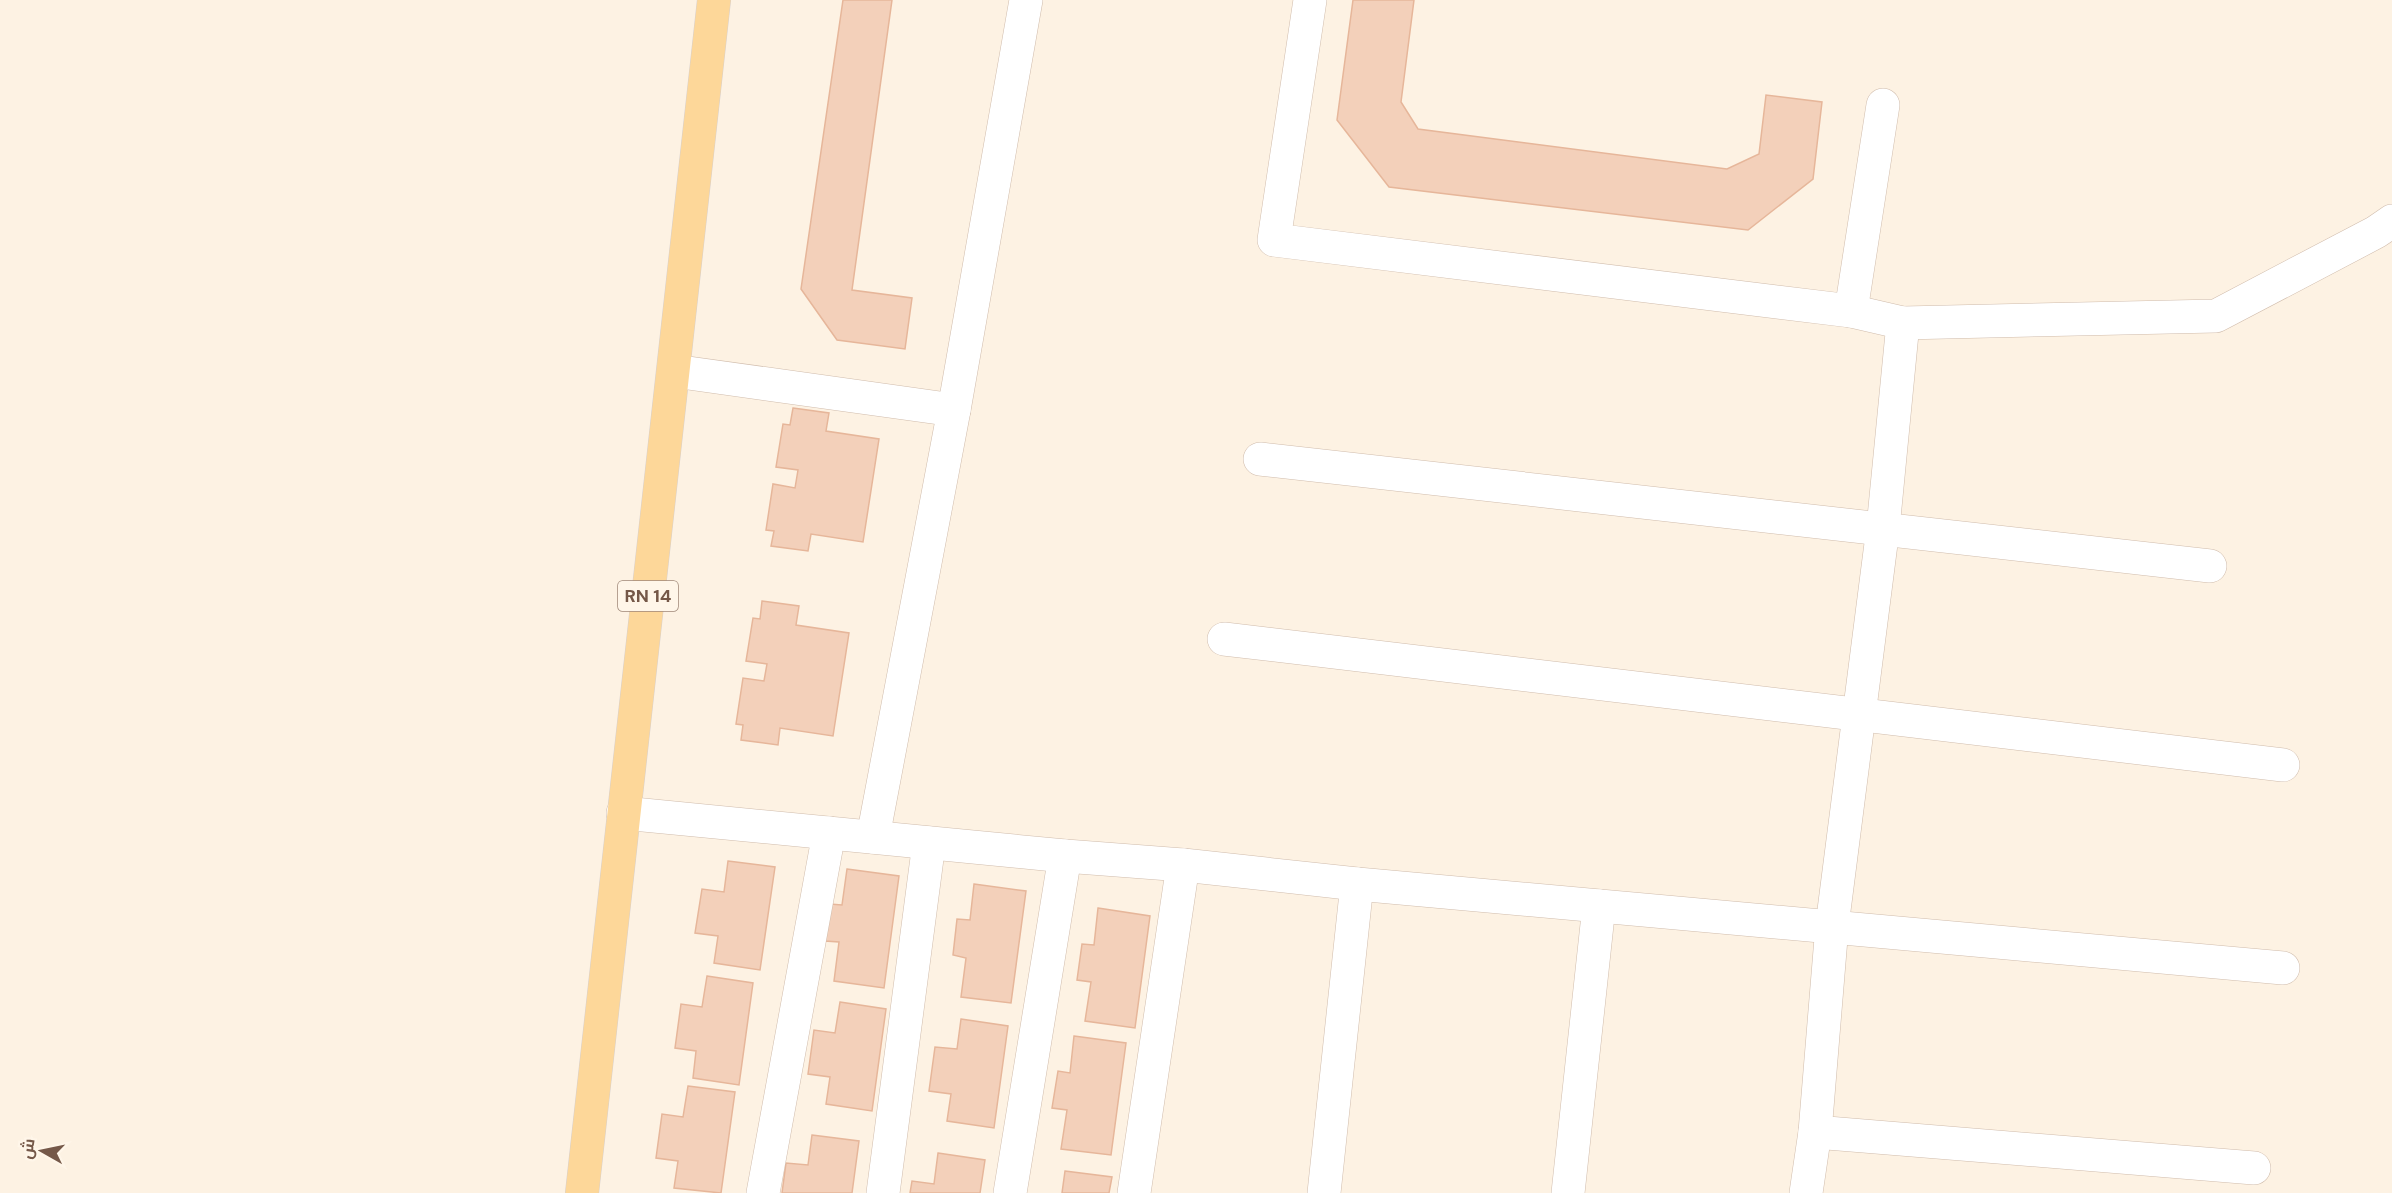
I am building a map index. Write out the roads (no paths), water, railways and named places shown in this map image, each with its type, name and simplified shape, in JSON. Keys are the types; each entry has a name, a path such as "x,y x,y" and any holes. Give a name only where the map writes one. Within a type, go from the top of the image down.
{"main road":[{"name":"RN 14","path":"582,1193 714,0"}],"street":[{"path":"873,837 954,410 1026,0"},
{"path":"1310,0 1274,240 1851,311 1903,323 2216,316 2376,232 2392,220"},
{"path":"1851,311 1883,105"},
{"path":"1806,1193 1815,1132 1832,926 1883,528 1903,323"},
{"path":"674,371 954,410"},
{"path":"1260,459 2210,566"},
{"path":"1224,639 2283,765"},
{"path":"623,813 1065,856 1183,865 1357,884 2283,968"},
{"path":"763,1193 829,833"},
{"path":"883,1193 929,843"},
{"path":"1010,1193 1065,856"},
{"path":"1134,1193 1183,865"},
{"path":"1324,1193 1357,884"},
{"path":"1568,1193 1599,906"},
{"path":"1815,1132 2254,1168"}]}
